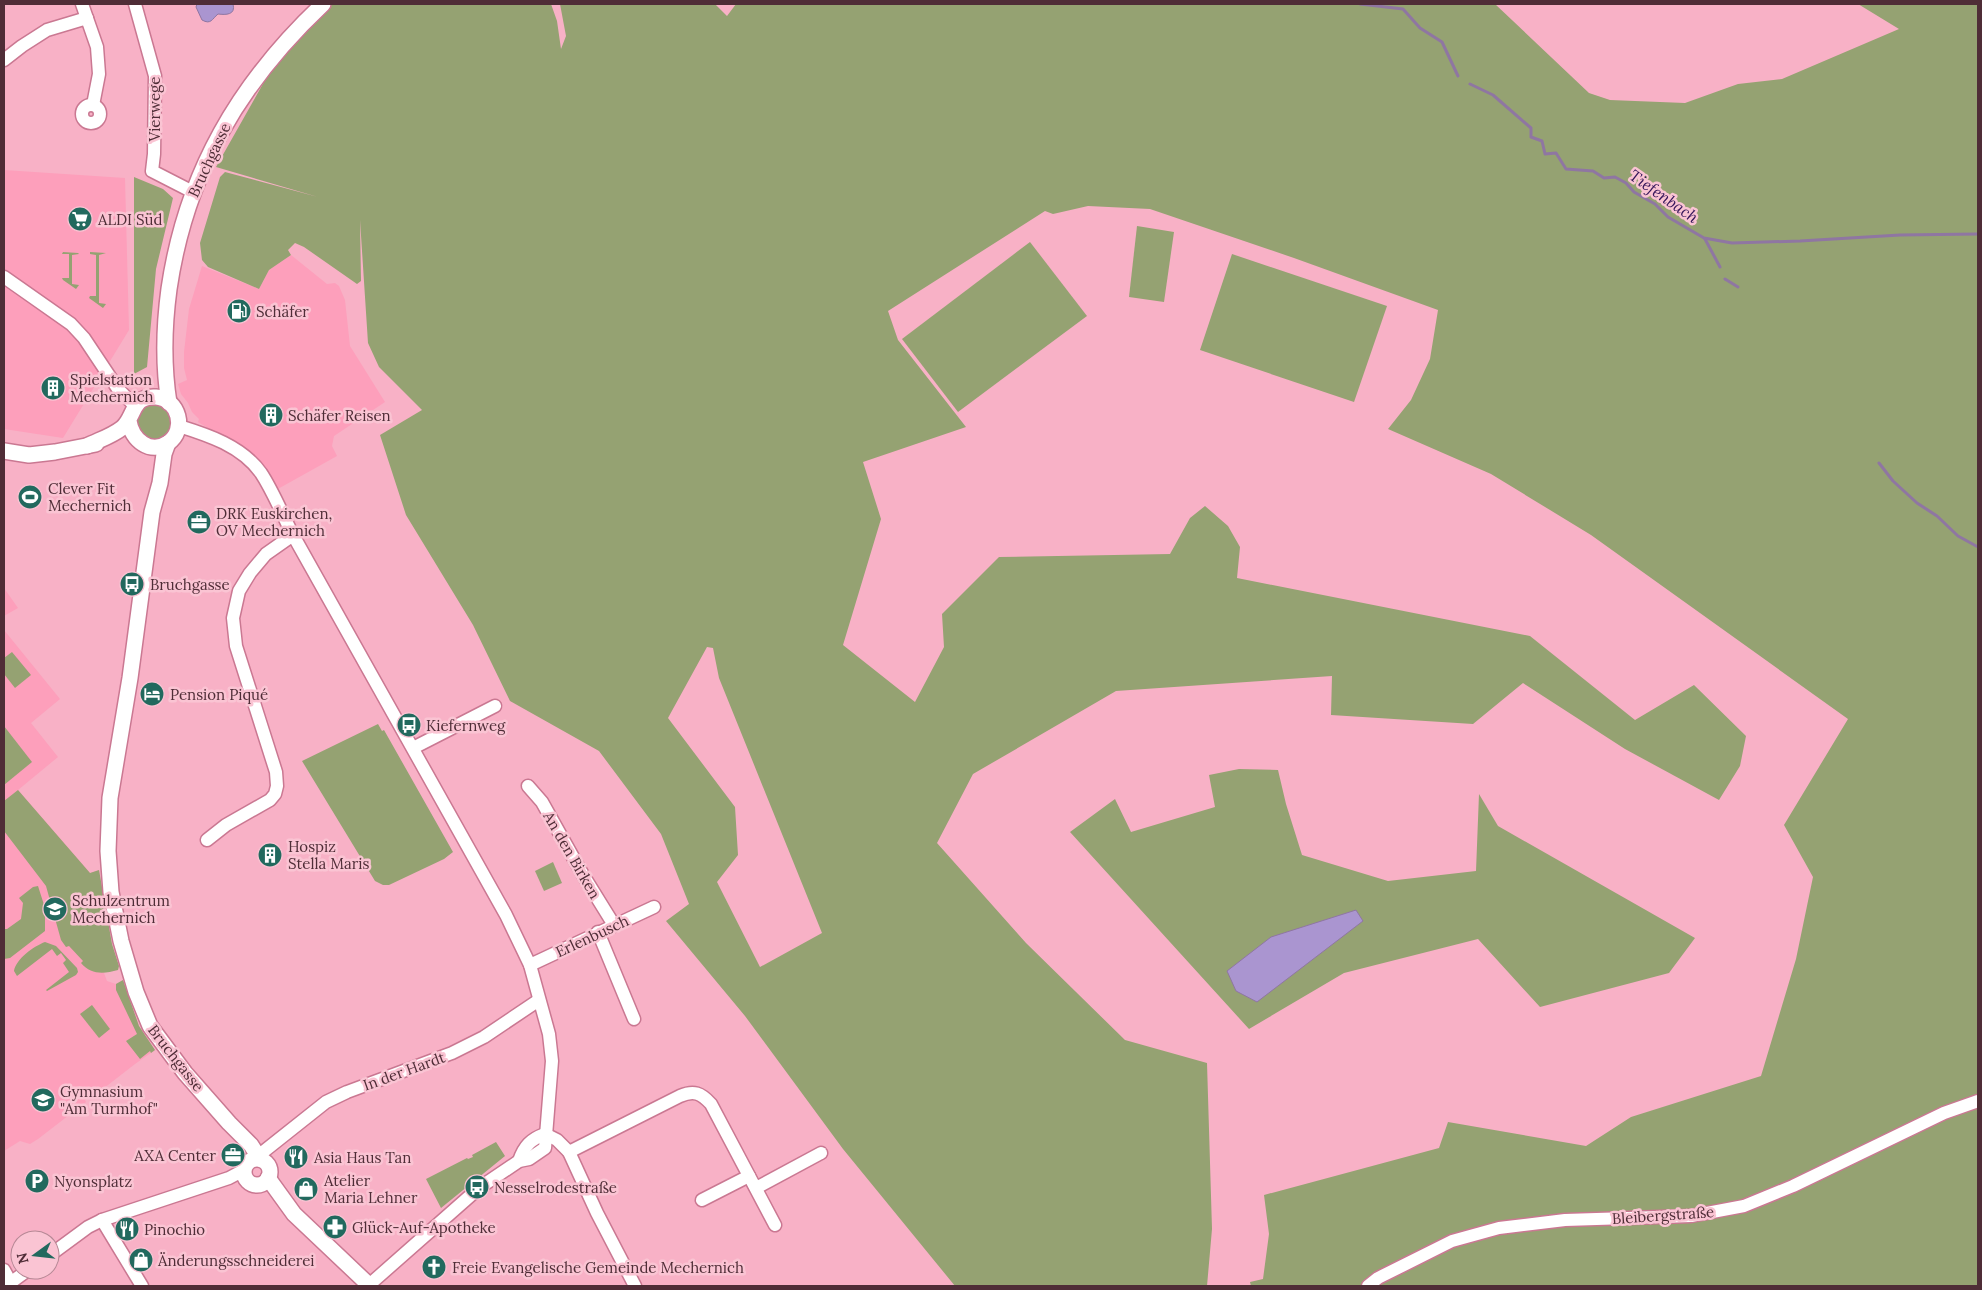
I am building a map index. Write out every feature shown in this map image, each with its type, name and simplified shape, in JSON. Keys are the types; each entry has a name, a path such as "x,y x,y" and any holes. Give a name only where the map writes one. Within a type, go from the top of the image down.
{"main road":[{"name":"Bruchgasse","path":"170,403 165,348 166,319 174,261 193,192 218,135 239,100 279,49 323,4"},
{"name":"Bruchgasse","path":"148,398 158,381 165,348"},
{"path":"4,451 29,455 55,452 87,446 119,440 162,446 168,443 177,433 179,426 177,413 170,403 156,397 148,398 135,406 129,421 116,432 87,446"},
{"path":"129,421 133,435 143,444"},
{"name":"Bruchgasse","path":"168,443 152,512 131,670 110,798 108,851 111,892 121,941 136,992 150,1026 173,1058 251,1145 253,1161"},
{"name":"Bruchgasse","path":"143,444 152,460 152,512"},
{"path":"253,1161 268,1165 270,1172 263,1181 249,1182 245,1179 253,1161"},
{"path":"263,1181 294,1214 369,1286"}],"street":[{"path":"82,4 97,47 99,74 93,105"},
{"name":"Vierwege","path":"135,4 155,76 152,171 193,192"},
{"path":"4,60 47,30 87,18"},
{"path":"4,277 71,324 84,338 118,389 135,406"},
{"path":"179,426 233,447 261,473 293,534 506,915 530,965 549,1034 552,1061 545,1148 529,1160 519,1161 479,1188 369,1286"},
{"path":"207,840 226,825 270,800 275,794 277,786 276,772 236,646 233,618 239,591 250,573 266,554 293,534"},
{"path":"412,748 495,706"},
{"name":"An den Birken","path":"528,786 542,802 614,925"},
{"name":"Erlenbusch","path":"530,965 654,907"},
{"path":"598,932 634,1019"},
{"name":"In der Hardt","path":"60,1248 88,1227 102,1220 229,1178 326,1102 347,1092 452,1053 484,1037 540,1000"},
{"path":"569,1152 680,1096 696,1092 711,1104 775,1224"},
{"name":"Bleibergstraße","path":"1368,1286 1378,1278 1452,1241 1499,1228 1565,1220 1691,1216 1744,1206 1793,1186 1944,1113 1978,1101"},
{"path":"545,1134 557,1140 569,1152 597,1213 635,1286"},
{"path":"756,1188 821,1154"},
{"path":"702,1200 749,1176"},
{"path":"102,1220 142,1286"},
{"path":"4,1270 9,1284"}],"shaded area":[{"path":"197,4 233,4 234,8 230,14 218,14 211,21 207,22 202,20 196,7"},
{"path":"4,170 125,178 129,330 63,438 4,429"},
{"path":"291,255 327,284 335,283 339,286 345,300 350,346 385,402 334,436 332,446 337,456 276,490 260,462 254,456 198,422 199,419 192,412 181,394 178,384 187,380 184,368 184,352 189,309 202,266 259,289 269,270"},
{"path":"4,588 18,608 4,616"},
{"name":"Schulzentrum Mechernich","path":"4,630 60,699 31,723 58,757 18,790 90,873 99,870 115,964 104,973 107,981 116,984 123,980 139,1026 155,1050 90,1099 88,1097 85,1100 86,1102 38,1139 30,1144 20,1141 4,1151"},
{"path":"1356,910 1363,921 1257,1002 1236,991 1227,971 1271,937"}],"green space":[{"path":"331,4 551,4 557,21 561,49 566,36 560,4 715,4 727,16 736,4 1495,4 1589,93 1610,100 1685,103 1738,84 1782,79 1899,29 1858,4 1978,4 1978,1286 1251,1286 1250,1282 1263,1279 1269,1234 1264,1195 1439,1148 1448,1122 1586,1146 1631,1117 1761,1076 1796,959 1813,877 1784,825 1848,719 1591,535 1491,474 1388,429 1411,400 1430,359 1438,310 1150,209 1088,206 1053,214 1045,211 888,311 898,340 966,427 863,462 881,519 843,645 915,702 944,647 942,614 999,557 1170,554 1190,518 1205,506 1228,526 1240,547 1237,578 1530,636 1635,720 1694,685 1746,736 1740,766 1719,800 1625,749 1523,683 1473,724 1331,715 1332,676 1116,691 973,774 937,843 1026,943 1125,1040 1207,1063 1212,1229 1207,1286 955,1286 843,1149 745,1016 666,921 689,904 661,834 599,751 510,701 473,625 406,515 380,435 422,410 379,367 368,343 360,220 361,281 357,284 304,247 295,243 288,250 291,255 269,270 259,289 208,267 202,260 200,243 220,177 225,172 318,197 216,167 264,82 305,27","holes":["707,647 713,648 719,678 822,933 760,967 717,882 738,855 735,807 668,718"]},
{"path":"134,177 163,189 173,198 156,269 147,367 134,374"},
{"path":"1137,226 1174,232 1164,302 1129,297"},
{"path":"1030,242 1087,316 958,412 902,339"},
{"path":"63,252 79,254 72,255 72,284 79,285 76,289 62,278 69,278 69,254 62,254"},
{"path":"90,252 106,253 99,255 99,303 106,304 103,308 89,298 90,296 96,296 96,255 90,254"},
{"path":"1232,254 1387,306 1354,402 1200,350"},
{"path":"154,404 161,405 167,409 171,415 171,429 167,435 161,439 154,440 147,439 141,435 137,429 136,422 137,415 141,409 147,405"},
{"path":"12,652 31,675 15,688 4,674 4,658"},
{"path":"378,724 382,731 384,730 453,852 444,859 389,885 383,885 375,881 302,761"},
{"path":"4,726 32,762 4,785"},
{"path":"1239,769 1278,770 1286,804 1302,855 1388,881 1476,871 1479,794 1498,826 1695,938 1669,973 1540,1007 1478,939 1344,973 1249,1029 1070,832 1115,799 1131,832 1215,807 1209,775"},
{"path":"18,790 90,873 99,870 112,944 119,966 118,970 103,973 89,970 81,963 83,961 69,946 66,947 61,940 46,886 4,831 4,801"},
{"path":"553,862 562,883 544,891 535,871"},
{"path":"38,886 45,908 45,931 10,958 4,959 4,929 7,929 21,919 23,903 19,898 33,887"},
{"path":"45,942 56,946 77,968 78,972 76,975 47,991 69,972 63,963 66,960 61,953 57,956 52,949 17,976 14,971 15,966 26,954"},
{"path":"123,980 139,1026 155,1050 151,1053 150,1051 140,1059 126,1041 137,1034 116,990 116,984"},
{"path":"92,1005 110,1029 99,1038 80,1014"},
{"path":"496,1142 505,1156 441,1208 426,1179 467,1158 473,1157 472,1155"}],"waterway":[{"name":"Tiefenbach","path":"1360,4 1403,9 1420,28 1442,42 1458,76"},
{"name":"Tiefenbach","path":"1470,84 1493,95 1531,128 1531,137 1542,141 1545,154 1556,153 1566,169 1593,171 1604,178 1615,177 1626,183 1634,192 1655,204 1668,217 1704,238 1732,243 1900,235 1978,234"},
{"path":"1705,239 1720,267"},
{"path":"1725,279 1738,287"},
{"path":"1879,463 1893,481 1917,503 1937,516 1958,536 1978,547"}],"place":[{"name":"ALDI Süd","path":"80,219"},
{"name":"Schäfer","path":"239,311"},
{"name":"Spielstation Mechernich","path":"53,388"},
{"name":"Schäfer Reisen","path":"271,415"},
{"name":"Clever Fit Mechernich","path":"30,497"},
{"name":"DRK Euskirchen, OV Mechernich","path":"199,522"},
{"name":"Bruchgasse","path":"132,584"},
{"name":"Pension Piqué","path":"152,694"},
{"name":"Kiefernweg","path":"409,725"},
{"name":"Hospiz Stella Maris","path":"270,855"},
{"name":"Schulzentrum Mechernich","path":"55,909"},
{"name":"Gymnasium \"Am Turmhof\"","path":"43,1100"},
{"name":"AXA Center","path":"233,1155"},
{"name":"Asia Haus Tan","path":"296,1157"},
{"name":"Nyonsplatz","path":"37,1181"},
{"name":"Nesselrodestraße","path":"477,1187"},
{"name":"Atelier Maria Lehner","path":"306,1189"},
{"name":"Glück-Auf-Apotheke","path":"335,1227"},
{"name":"Pinochio","path":"127,1229"},
{"name":"Änderungsschneiderei","path":"141,1260"},
{"name":"Freie Evangelische Gemeinde Mechernich","path":"434,1267"}]}
